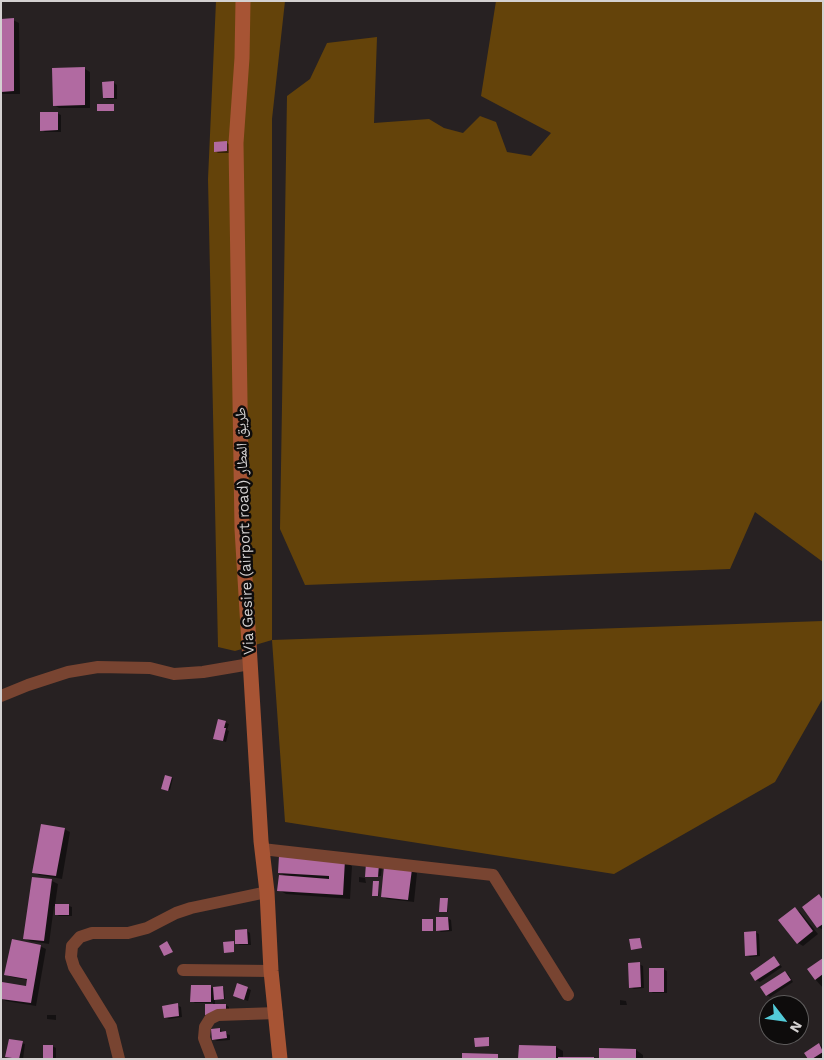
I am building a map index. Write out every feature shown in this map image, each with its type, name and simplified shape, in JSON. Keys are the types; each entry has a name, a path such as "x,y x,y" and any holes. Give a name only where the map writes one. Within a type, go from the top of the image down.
{"main road":[{"name":"Via Gesire (airport road) طريق المطار","path":"243,1 242,58 236,143 242,529 262,849 268,892 272,971 280,1059"}],"street":[{"path":"1,696 68,672 98,667 150,668 174,674 203,672 250,664"},
{"path":"262,849 493,875 568,995"},
{"path":"120,1059 111,1027 74,967 71,957 72,946 80,937 92,933 128,933 147,928 176,913 191,908 268,892"},
{"path":"183,970 272,971"},
{"path":"212,1059 204,1038 205,1027 210,1019 218,1015 276,1013"}],"shaded area":[{"path":"216,1 285,1 272,119 272,640 235,651 218,647 208,179"},
{"path":"496,1 823,1 823,562 755,512 730,569 305,585 280,529 287,96 310,79 327,43 377,37 374,123 429,119 444,128 463,133 480,116 496,122 507,152 531,156 551,133 481,96"},
{"path":"823,621 823,698 775,782 614,874 285,822 272,640"}],"building":[{"path":"14,18 14,91 1,92 1,19"},
{"path":"85,67 85,105 53,106 52,68"},
{"path":"114,81 114,98 103,98 102,82"},
{"path":"97,104 114,104 114,111 97,111"},
{"path":"40,112 58,112 58,130 40,131"},
{"path":"227,141 227,151 214,152 214,142"},
{"path":"218,719 226,721 223,741 213,739"},
{"path":"165,775 172,777 168,791 161,789"},
{"path":"41,824 65,828 56,876 32,873"},
{"path":"279,856 345,860 343,895 277,891 279,875 329,879 329,876 278,873"},
{"path":"366,863 379,864 378,877 365,877"},
{"path":"384,866 412,869 408,900 381,897"},
{"path":"32,877 52,879 44,941 23,939"},
{"path":"373,881 379,881 378,896 372,896"},
{"path":"819,894 823,900 823,924 817,928 802,907"},
{"path":"440,898 448,898 447,912 439,912"},
{"path":"55,904 69,904 69,915 55,915"},
{"path":"795,907 813,931 797,944 778,920"},
{"path":"436,917 448,917 449,930 436,931"},
{"path":"422,919 433,919 433,931 422,931"},
{"path":"247,929 248,944 235,944 235,930"},
{"path":"756,931 757,955 745,956 744,932"},
{"path":"640,938 642,948 631,950 629,939"},
{"path":"12,939 41,945 31,1003 1,999 2,982 26,986 27,979 4,975"},
{"path":"167,941 173,952 164,956 159,946"},
{"path":"234,941 234,952 224,953 223,942"},
{"path":"774,956 780,965 755,981 750,973"},
{"path":"823,958 823,974 815,980 807,969"},
{"path":"640,962 641,987 629,988 628,963"},
{"path":"649,968 664,968 664,992 649,992"},
{"path":"785,971 791,980 768,995 765,995 760,987"},
{"path":"237,983 248,987 244,1000 233,996"},
{"path":"191,985 211,985 211,1002 190,1002"},
{"path":"223,986 224,999 214,1000 213,987"},
{"path":"178,1003 179,1016 164,1018 162,1006"},
{"path":"205,1004 226,1004 226,1014 205,1015"},
{"path":"220,1028 220,1032 226,1031 227,1038 212,1040 211,1029"},
{"path":"489,1037 489,1046 475,1047 474,1038"},
{"path":"9,1039 23,1041 19,1059 5,1057"},
{"path":"819,1043 823,1052 812,1059 808,1059 804,1053"},
{"path":"43,1045 53,1045 53,1059 43,1059"},
{"path":"519,1045 556,1046 556,1059 518,1059"},
{"path":"599,1048 636,1049 636,1059 599,1059"},
{"path":"462,1053 498,1054 498,1059 462,1059"},
{"path":"558,1057 594,1057 594,1059 558,1059"}]}
